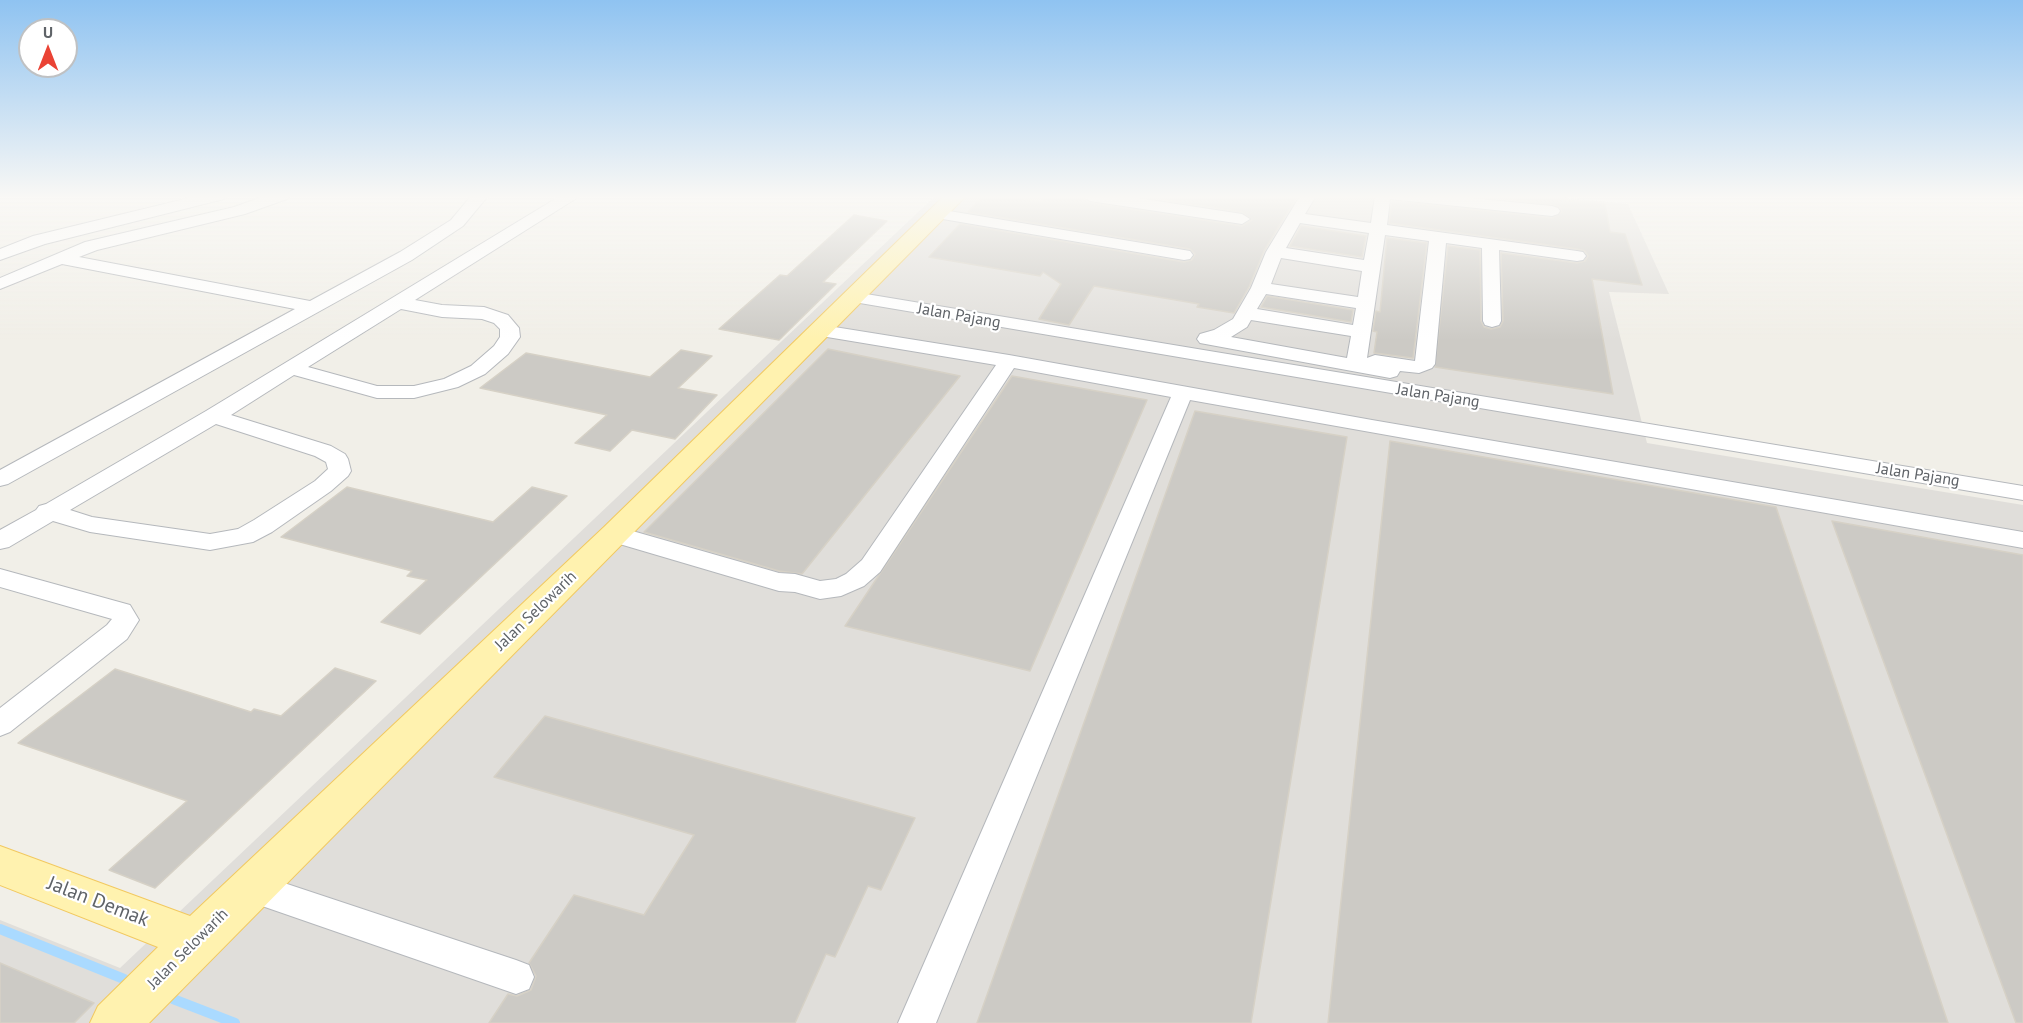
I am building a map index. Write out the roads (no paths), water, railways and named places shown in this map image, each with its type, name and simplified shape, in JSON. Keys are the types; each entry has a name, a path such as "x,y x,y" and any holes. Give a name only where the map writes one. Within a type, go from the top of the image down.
{"main road":[{"name":"Jalan Selowarih","path":"115,1023 251,887 822,331 907,244"},
{"name":"Jalan Demak","path":"0,865 197,940"}],"street":[{"path":"0,255 29,244"},
{"path":"0,284 101,244"},
{"path":"0,479 425,244"},
{"path":"0,540 214,416 494,244"},
{"path":"1116,244 1184,255"},
{"path":"1202,347 1240,323 1260,288 1280,244"},
{"path":"1357,362 1377,244"},
{"path":"1202,347 1419,368 1425,364 1437,244"},
{"path":"1481,244 1577,255"},
{"path":"1490,245 1492,321"},
{"path":"1275,252 1373,267"},
{"path":"61,259 313,307"},
{"path":"1260,288 1367,304"},
{"name":"Jalan Pajang","path":"854,297 1202,347 2023,493"},
{"path":"292,368 352,387 377,392 414,392 451,383 478,370 501,350 510,337 509,328 501,319 484,313 442,311 398,303"},
{"path":"1246,312 1362,332"},
{"path":"822,331 1009,361 1372,427 2023,540"},
{"path":"615,534 779,582 795,583 820,590 841,587 855,580 871,566 1009,361"},
{"path":"1357,362 1610,410"},
{"path":"917,1023 1183,392"},
{"path":"47,511 90,524 210,542 244,536 263,526 323,486 340,471 337,459 323,451 214,416"},
{"path":"0,578 121,612 126,620 117,632 0,724"},
{"path":"251,887 516,977"}],"waterway":[{"path":"0,929 124,979"},
{"path":"173,999 235,1023"}]}
